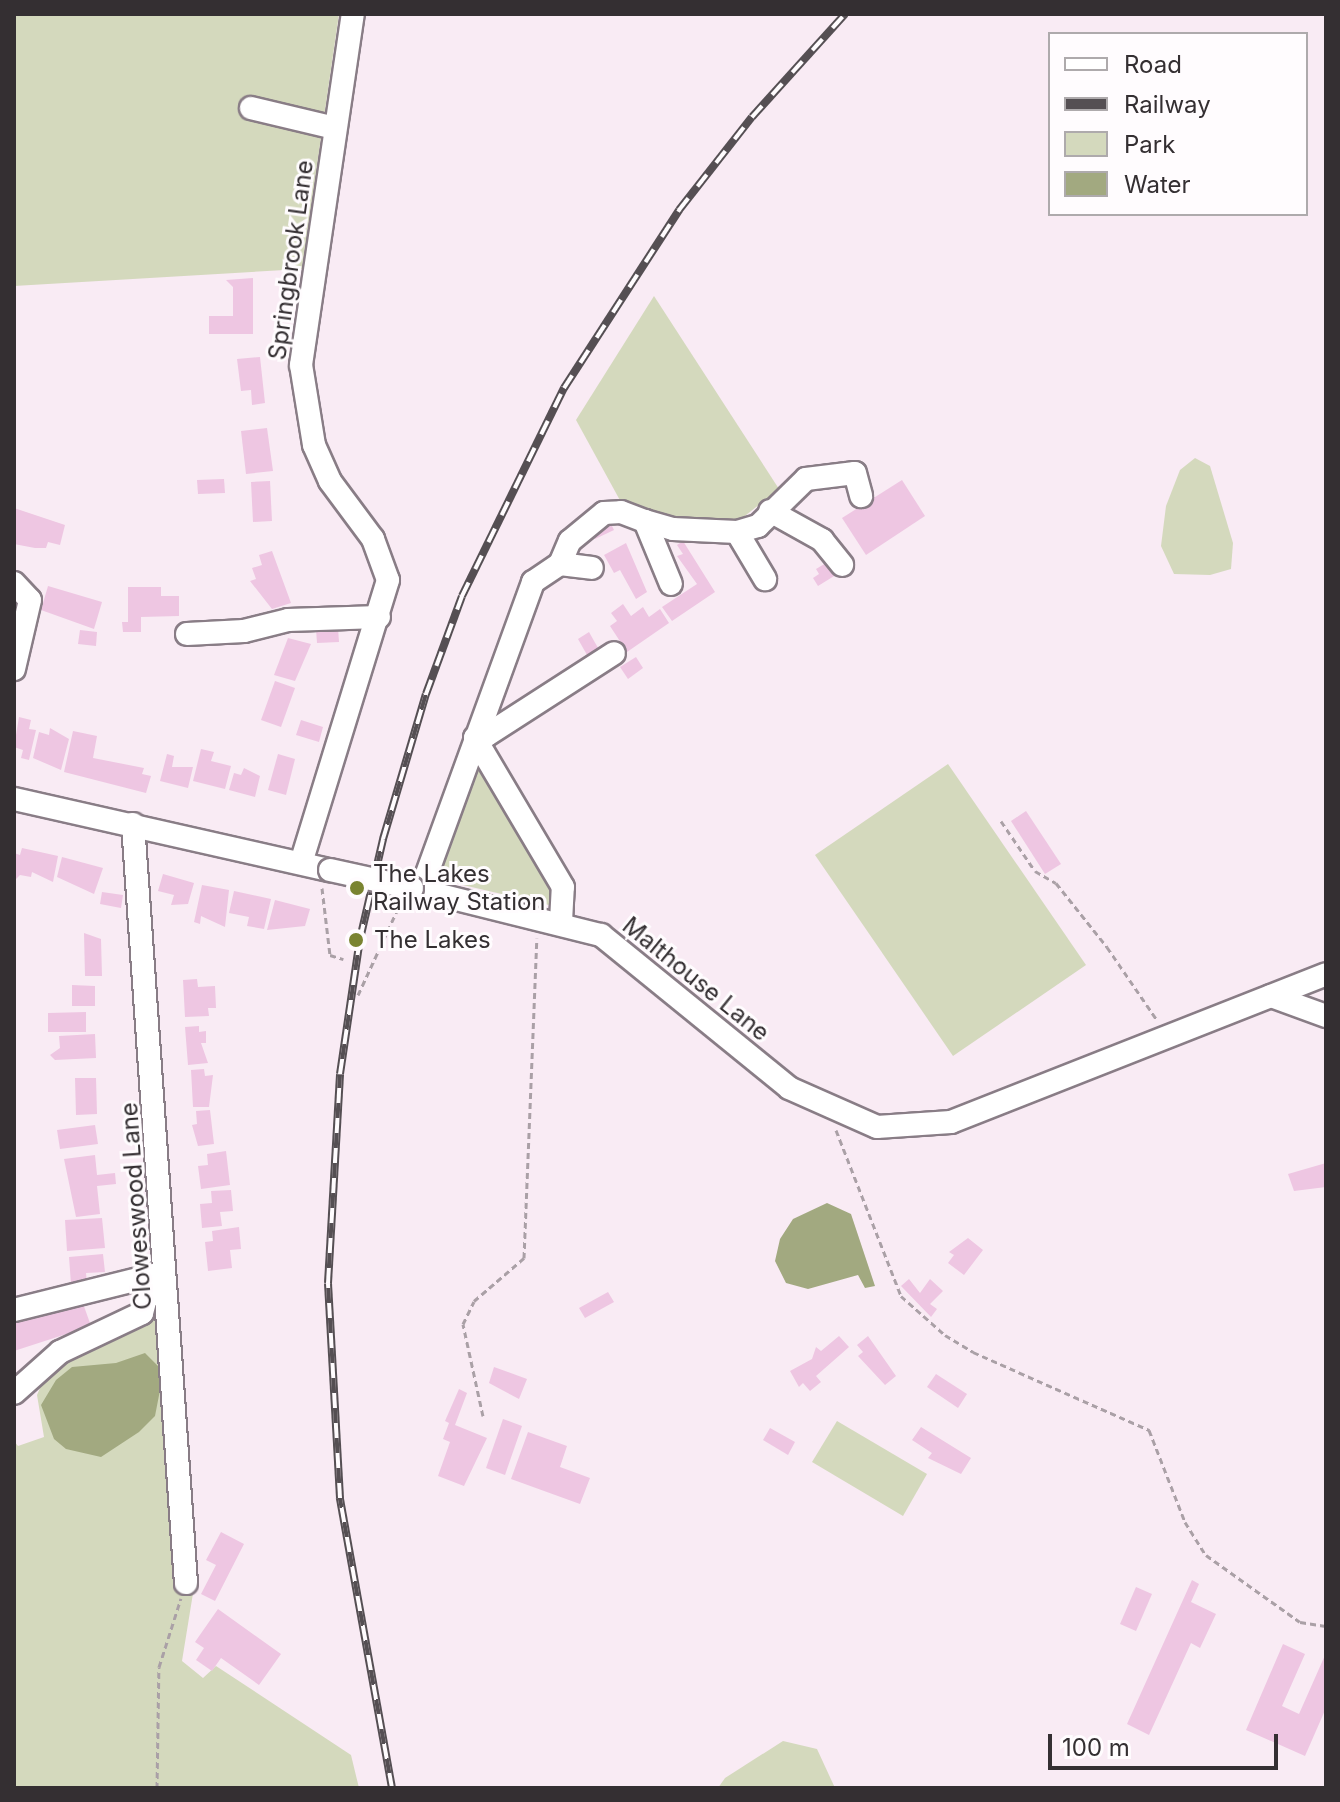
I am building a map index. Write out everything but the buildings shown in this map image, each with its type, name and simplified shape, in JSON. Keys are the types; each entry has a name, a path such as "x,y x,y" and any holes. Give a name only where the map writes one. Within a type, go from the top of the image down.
{"street":[{"name":"Springbrook Lane","path":"301,863 388,580 383,559 330,481 304,408 301,365 353,14"},
{"path":"251,108 335,128"},
{"path":"413,891 519,610 533,582 560,564 570,541 604,513 621,512 673,529 737,532 758,526 806,479 855,473 861,496"},
{"path":"770,511 822,540 842,565"},
{"path":"645,521 671,584"},
{"path":"737,532 765,579"},
{"path":"560,564 592,568"},
{"path":"14,583 30,600 14,669"},
{"path":"187,634 244,631 288,620 379,617"},
{"path":"561,922 563,887 475,738 487,735 614,653"},
{"name":"Malthouse Lane","path":"14,799 301,863 325,873 561,922 601,935 789,1088 822,1106 877,1127 951,1122 1326,974"},
{"name":"Cloweswood Lane","path":"133,824 159,1274 186,1583"},
{"path":"1271,996 1326,1016"},
{"path":"14,1310 159,1274"},
{"path":"14,1393 60,1352 142,1313 159,1274"}],"path":[{"path":"1001,821 1035,871 1056,883 1107,947 1169,1036"},
{"path":"325,873 330,955 343,959"},
{"path":"358,995 413,891"},
{"path":"483,1416 463,1324 474,1301 524,1258 537,918"},
{"path":"822,1106 839,1136 901,1296 945,1335 973,1352 1149,1430 1185,1522 1206,1555 1300,1622 1326,1626"},
{"path":"157,1788 159,1667 186,1583"}],"green space":[{"path":"14,14 339,14 302,269 14,286"},
{"path":"654,296 779,489 741,519 664,523 622,504 576,420"},
{"path":"1195,458 1210,466 1233,543 1231,569 1210,575 1174,574 1161,546 1166,506 1180,470"},
{"path":"475,753 554,888 549,905 433,878"},
{"path":"948,764 1086,965 953,1056 815,855"},
{"path":"161,1289 195,1581 182,1661 203,1678 216,1666 351,1755 359,1788 14,1788 14,1441 18,1446 44,1437 37,1395 52,1360"},
{"path":"837,1421 927,1474 903,1516 812,1462"},
{"path":"783,1741 817,1749 835,1788 718,1788 725,1778"}],"water":[{"path":"827,1203 851,1214 875,1286 865,1288 858,1275 808,1289 786,1283 775,1261 780,1239 793,1219"},
{"path":"145,1353 159,1367 161,1385 155,1416 139,1432 101,1457 66,1449 54,1439 41,1405 56,1380 72,1367 116,1363"}],"railway":[{"path":"392,1788 340,1498 328,1283 340,1074 360,939 383,839 426,694 462,596 564,388 679,210 752,117 845,14"}],"place":[{"name":"The Lakes Railway Station","path":"357,888"},
{"name":"The Lakes","path":"356,940"}]}
